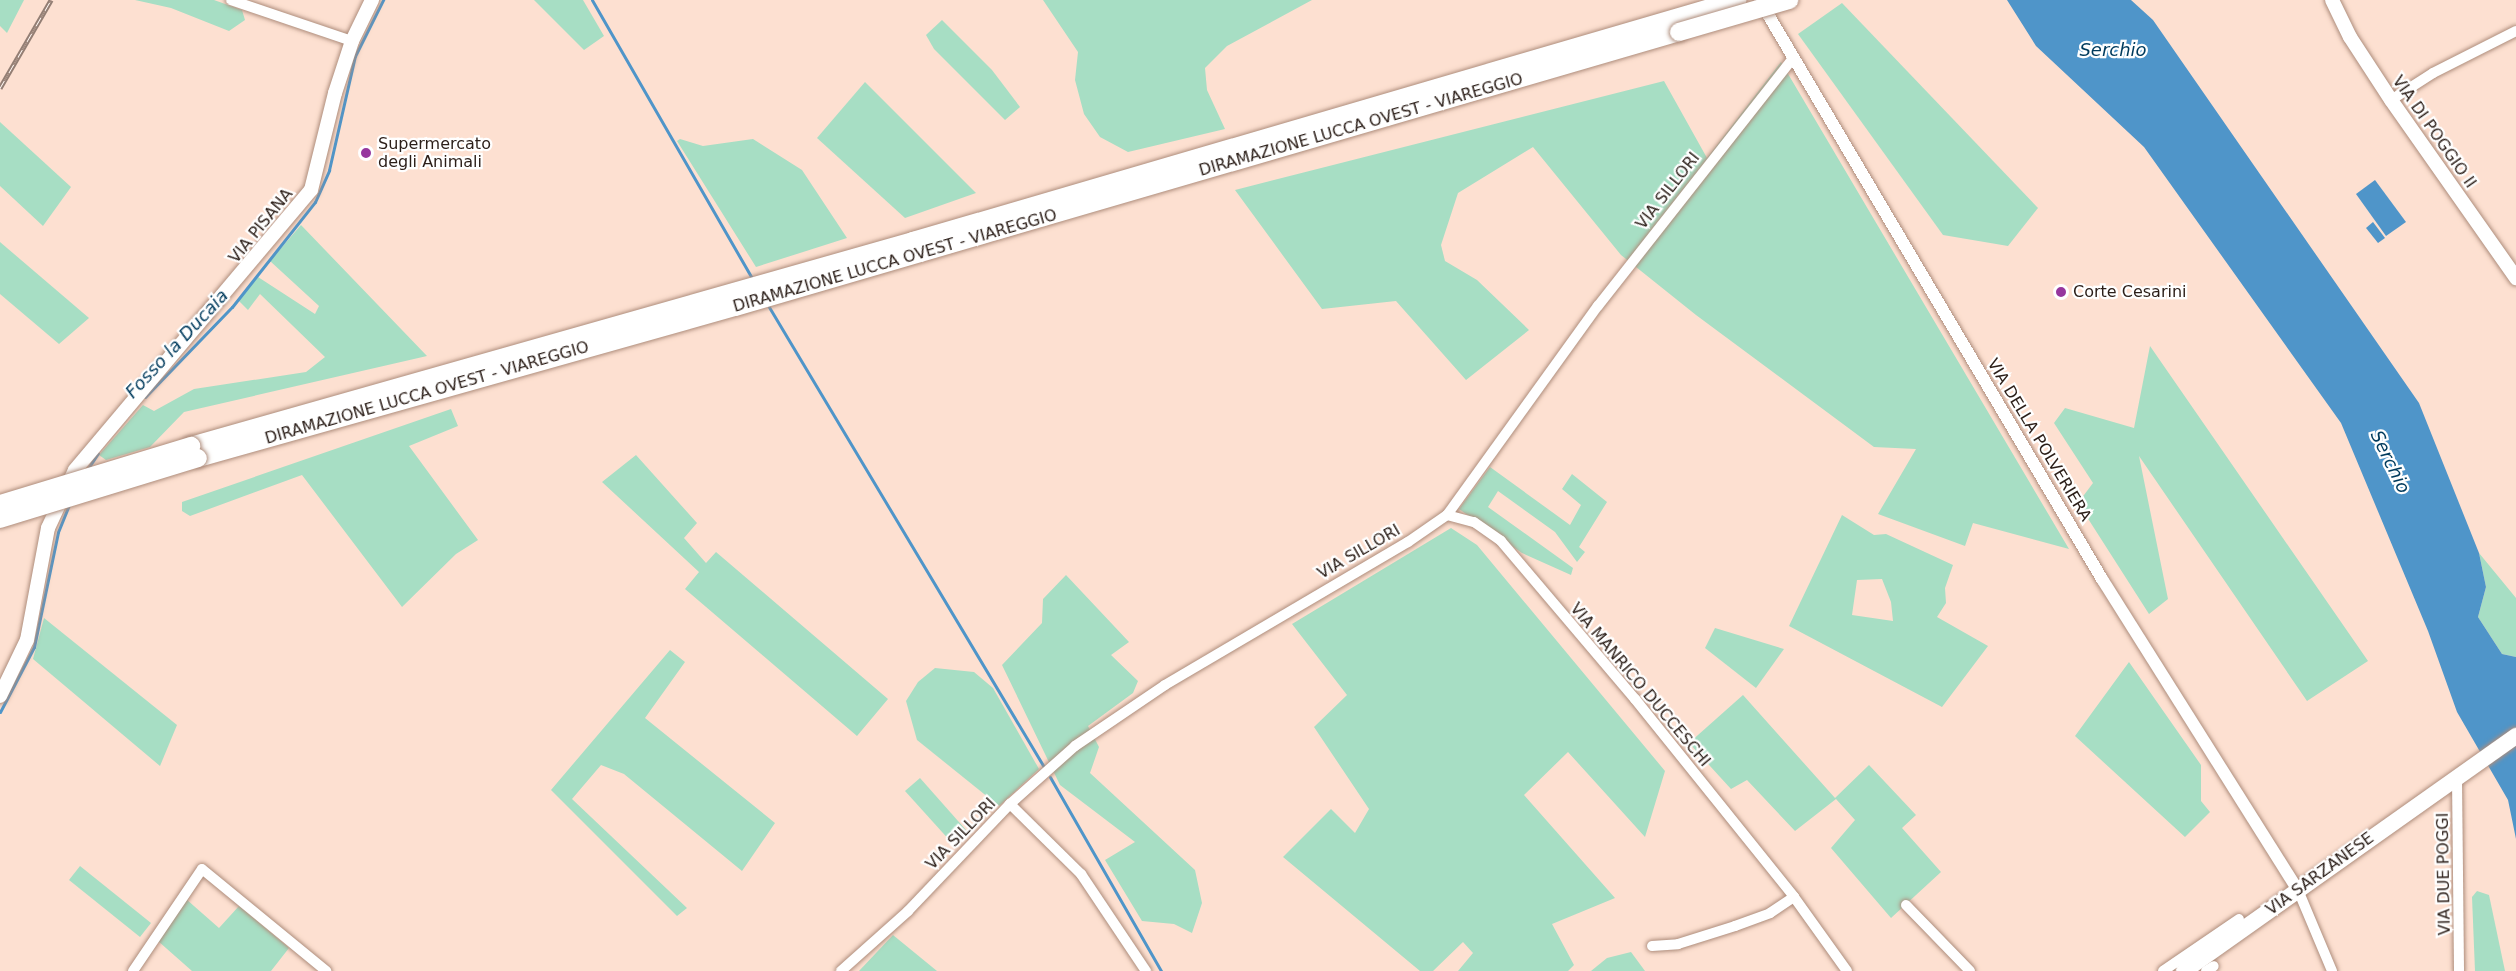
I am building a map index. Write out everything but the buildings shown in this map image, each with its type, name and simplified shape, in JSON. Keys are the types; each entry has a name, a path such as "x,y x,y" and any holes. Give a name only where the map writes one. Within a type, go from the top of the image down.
{"highway":[{"name":"DIRAMAZIONE LUCCA OVEST - VIAREGGIO","path":"1676,25 1737,0"},
{"name":"DIRAMAZIONE LUCCA OVEST - VIAREGGIO","path":"0,504 735,307 1676,25 1789,0"},
{"name":"DIRAMAZIONE LUCCA OVEST - VIAREGGIO","path":"0,519 195,452"}],"main road":[{"name":"VIA PISANA","path":"0,696 27,640 48,528 75,470 88,450 203,323 311,190 352,41 372,0"},
{"name":"VIA DI POGGIO II","path":"2332,0 2350,37 2391,100 2516,279"},
{"name":"VIA SARZANESE","path":"2184,971 2516,736"}],"street":[{"path":"231,0 352,41"},
{"name":"VIA DELLA POLVERIERA","path":"1760,0 2102,579 2298,890"},
{"path":"2391,100 2433,73 2516,32"},
{"name":"VIA SILLORI","path":"841,971 908,910 1010,804 1075,746 1165,685 1408,542 1447,514 1598,306 1793,58"},
{"name":"VIA MANRICO DUCCESCHI","path":"1447,514 1474,522 1501,541 1794,897 1847,971"},
{"name":"VIA DUE POGGI","path":"2457,777 2459,971"},
{"path":"1010,804 1081,874 1146,971"},
{"path":"133,971 202,869 326,971"},
{"path":"2298,890 2332,971"},
{"path":"1652,946 1678,944 1735,926 1770,913 1794,897"},
{"path":"1906,905 1970,971"},
{"path":"2163,971 2239,919"}],"green space":[{"path":"0,0 24,0 7,33 0,26"},
{"path":"135,0 214,0 242,10 245,20 229,31 171,8"},
{"path":"534,0 583,0 604,36 584,50"},
{"path":"1043,0 1312,0 1227,46 1205,68 1207,90 1225,129 1128,152 1100,137 1084,114 1075,80 1078,52"},
{"path":"1842,3 2038,208 2008,246 1943,235 1798,34"},
{"path":"942,20 992,70 1020,107 1005,120 934,49 926,35"},
{"path":"1781,62 2069,549 1973,523 1965,546 1878,514 1916,449 1874,447 1696,315 1621,255 1533,147 1458,193 1441,245 1445,261 1477,280 1529,330 1466,380 1396,301 1322,309 1235,190 1664,81 1707,158"},
{"path":"865,82 976,193 905,218 817,138"},
{"path":"0,122 71,187 43,226 0,186"},
{"path":"680,139 703,146 753,139 802,170 847,238 756,267 677,141"},
{"path":"301,225 427,356 184,412 150,447 106,460 99,455 143,405 154,411 194,389 306,372 325,357 260,294 248,310 238,300 258,277 315,314 319,306 270,261"},
{"path":"0,242 89,318 59,344 0,294"},
{"path":"2150,346 2368,661 2307,701 2139,456 2168,599 2149,614 2078,503 2093,483 2054,423 2065,408 2134,428"},
{"path":"451,409 458,426 409,446 478,540 456,554 402,607 302,475 190,516 182,511 182,502"},
{"path":"636,455 697,523 684,538 706,563 716,552 888,699 857,736 685,589 699,572 602,482"},
{"path":"1490,467 1570,525 1581,505 1562,489 1572,474 1607,502 1579,547 1585,552 1577,562 1555,532 1498,491 1488,507 1573,568 1571,575 1522,553 1459,509"},
{"path":"1842,515 1874,535 1886,534 1953,565 1945,588 1946,603 1937,617 1988,646 1942,707 1789,626","holes":["1882,579 1891,602 1893,621 1852,615 1857,580"]},
{"path":"1451,528 1477,545 1665,771 1645,837 1568,752 1524,795 1615,898 1552,924 1574,965 1568,971 1458,971 1473,953 1463,942 1433,971 1420,971 1283,857 1331,809 1355,833 1369,809 1314,727 1347,695 1292,624"},
{"path":"2479,553 2516,598 2516,657 2502,654 2478,617 2486,587"},
{"path":"1066,575 1129,642 1111,655 1138,681 1133,693 1088,726 1099,747 1090,773 1195,870 1202,903 1192,933 1174,924 1142,921 1105,860 1135,842 1060,785 1002,665 1042,623 1043,599"},
{"path":"44,618 177,725 160,766 33,659"},
{"path":"1715,628 1784,649 1756,688 1705,648"},
{"path":"670,650 685,662 645,718 775,823 742,871 624,774 601,765 572,799 687,908 677,916 551,790"},
{"path":"2129,662 2201,765 2201,801 2210,812 2185,837 2075,736"},
{"path":"935,668 974,672 993,688 1039,769 999,806 917,740 906,701 918,682"},
{"path":"1743,695 1835,798 1869,765 1916,815 1902,828 1941,872 1891,918 1831,848 1855,820 1836,799 1795,831 1747,780 1731,789 1689,743"},
{"path":"920,778 966,830 952,843 905,791"},
{"path":"80,866 151,923 140,937 69,880"},
{"path":"2477,891 2489,895 2505,971 2475,971 2472,897"},
{"path":"186,899 219,928 239,906 289,948 271,971 192,971 158,941"},
{"path":"893,935 937,971 859,971"},
{"path":"1631,952 1645,971 1591,971 1607,958"}],"water":[{"name":"Serchio","path":"2007,0 2131,0 2153,20 2419,403 2479,553 2486,587 2478,617 2502,654 2516,657 2516,839 2508,800 2457,712 2428,631 2341,423 2144,147 2036,46"},
{"path":"2375,180 2406,222 2386,236 2356,194"},
{"path":"2373,222 2385,238 2378,243 2366,228"}],"waterway":[{"name":"Fosso la Ducaia","path":"145,397 232,307 315,202 329,170 355,56 383,0"},
{"path":"592,0 752,278"},
{"path":"769,307 1044,767"},
{"name":"Fosso la Ducaia","path":"87,470 98,453"},
{"name":"Fosso la Ducaia","path":"0,712 34,647 58,532 69,505"},
{"path":"1050,777 1161,971"}],"railway":[{"path":"0,88 51,0"}],"place":[{"name":"Supermercato degli Animali","path":"366,153"},
{"name":"Corte Cesarini","path":"2061,292"}]}
